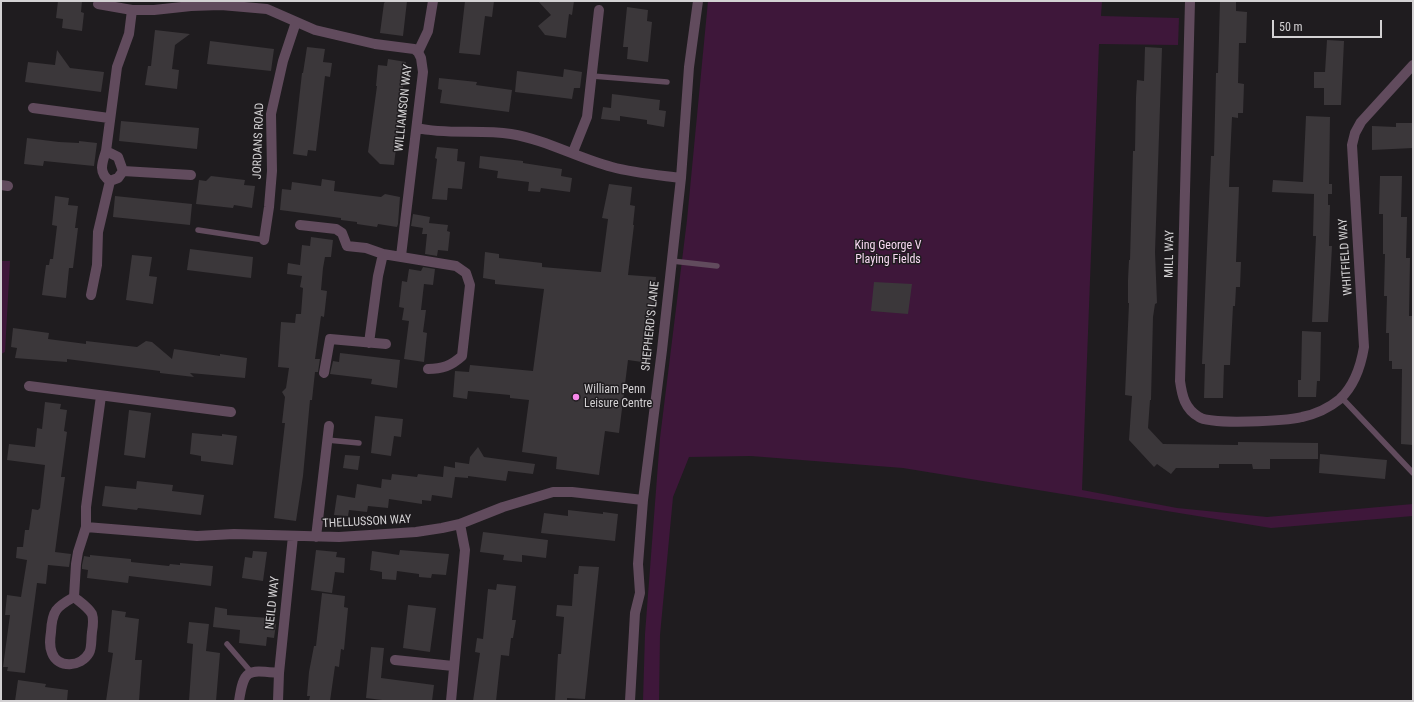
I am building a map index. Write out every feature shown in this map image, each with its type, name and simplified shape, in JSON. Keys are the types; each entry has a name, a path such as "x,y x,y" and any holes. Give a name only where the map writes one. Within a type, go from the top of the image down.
{"street":[{"path":"418,52 428,31 433,1"},
{"name":"SHEPHERD'S LANE","path":"630,701 635,613 640,593 638,564 643,500 672,261 681,178 689,67 698,1"},
{"name":"MILL WAY","path":"1190,1 1180,381 1182,398 1194,414 1199,418 1206,420 1281,420"},
{"name":"WILLIAMSON WAY","path":"98,4 115,4 132,10 154,10 191,6 268,5 296,22 315,30 375,44 410,48 418,52 423,63 423,72 401,256"},
{"path":"110,181 103,175 101,168 106,151 109,118 117,67 129,34 132,10"},
{"path":"573,152 586,117 599,10"},
{"name":"JORDANS ROAD","path":"264,240 272,171 271,114 283,61 296,22"},
{"name":"WHITFIELD WAY","path":"1281,420 1317,413 1331,406 1341,397 1357,374 1364,347 1352,146 1361,122 1413,65"},
{"path":"33,108 109,118"},
{"path":"417,128 427,130 477,131 511,134 540,141 612,167 681,178"},
{"path":"106,151 118,157 123,171"},
{"path":"123,171 191,175"},
{"path":"110,181 118,178 123,171"},
{"path":"91,295 97,265 98,232 110,181"},
{"path":"300,225 336,229 342,234 347,246 366,248 383,254 462,268 469,279 470,285 462,356 442,369 428,370"},
{"path":"369,342 378,276 383,254"},
{"path":"324,373 330,339 386,344"},
{"path":"29,386 231,412"},
{"path":"74,597 78,552 86,528 86,507 101,396"},
{"path":"316,537 329,426"},
{"name":"THELLUSSON WAY","path":"86,528 197,536 234,534 340,538 416,532 460,524 503,507 553,492 579,492 643,500"},
{"path":"450,701 465,550 460,524"},
{"name":"NEILD WAY","path":"278,701 279,673 293,536"},
{"path":"74,597 88,609 94,622 90,651 80,662 70,665 58,660 54,656 50,646 53,613 63,603 74,597"},
{"path":"395,660 453,666"},
{"path":"239,701 242,683 251,672 279,673"}],"lane":[{"path":"592,76 667,82"},
{"path":"198,230 264,240"},
{"path":"672,261 717,266"},
{"path":"1341,397 1413,473"},
{"path":"327,440 359,443"},
{"path":"227,644 251,672"}],"green space":[{"name":"King George V Playing Fields","path":"708,1 1102,1 1101,16 1179,18 1178,45 1099,44 1082,490 1177,508 1267,517 1413,504 1413,516 1271,528 903,468 751,456 689,457 673,497 660,635 659,701 643,701 645,634 660,438 687,220"},
{"path":"1,261 10,261 5,352 1,354"}],"building":[{"path":"58,1 82,1 81,12 84,13 82,31 62,28 63,19 56,18"},
{"path":"386,1 407,1 403,36 380,33 384,3"},
{"path":"465,1 494,1 492,17 485,16 480,55 459,53"},
{"path":"538,1 574,1 572,15 569,14 566,38 545,35 538,26 551,15"},
{"path":"1220,1 1236,1 1236,11 1247,12 1246,43 1239,43 1238,83 1244,84 1243,113 1238,113 1238,118 1232,117 1229,187 1239,187 1236,262 1241,262 1240,287 1236,287 1235,306 1233,306 1230,365 1224,365 1223,398 1204,398 1205,364 1202,364 1211,156 1214,156 1216,73 1218,73"},
{"path":"627,7 648,10 647,21 652,22 648,62 627,59 628,47 623,47"},
{"path":"155,30 190,34 175,45 172,69 179,70 177,89 145,85 148,66 151,66"},
{"path":"1327,40 1344,41 1341,105 1324,105 1324,88 1314,88 1314,72 1325,72"},
{"path":"210,41 274,49 271,71 207,64"},
{"path":"307,47 325,49 323,62 332,63 330,77 325,76 316,151 308,150 307,156 293,154 302,73"},
{"path":"1145,47 1162,48 1155,252 1157,303 1155,304 1153,317 1151,400 1148,428 1163,444 1238,445 1238,442 1318,443 1318,459 1270,459 1270,469 1253,469 1252,464 1219,464 1219,468 1176,468 1171,474 1157,464 1154,467 1129,440 1132,396 1125,395 1133,151 1135,151 1137,80 1144,81"},
{"path":"57,50 70,68 104,72 101,92 25,82 28,62 55,65"},
{"path":"388,59 406,62 394,165 380,164 368,152 377,86 378,65 387,66"},
{"path":"564,69 582,72 580,88 574,88 572,99 515,92 517,71 563,77"},
{"path":"439,78 477,82 476,85 512,90 509,112 440,103 442,90 438,89"},
{"path":"612,94 660,100 659,110 666,111 664,127 647,124 647,120 620,116 620,121 601,119 603,107 611,108"},
{"path":"1306,116 1330,117 1329,184 1332,184 1332,194 1328,194 1328,205 1330,205 1329,246 1332,246 1328,322 1312,322 1316,236 1313,236 1314,194 1272,192 1273,180 1303,182"},
{"path":"121,121 199,128 197,149 119,141"},
{"path":"1396,123 1413,123 1413,148 1372,150 1372,126 1396,127"},
{"path":"27,138 59,142 79,143 79,141 97,143 94,166 44,161 43,166 24,164"},
{"path":"437,147 458,149 457,161 465,162 462,189 448,188 447,200 432,199"},
{"path":"480,156 523,161 523,163 562,169 561,176 572,178 570,192 541,188 540,192 528,191 529,182 497,178 498,171 479,168"},
{"path":"211,176 245,180 244,185 255,186 252,208 234,205 233,208 196,204 199,180 206,181"},
{"path":"1380,176 1402,176 1401,217 1407,217 1406,258 1410,258 1409,316 1412,316 1413,445 1401,444 1402,369 1392,369 1392,361 1389,361 1389,333 1386,333 1387,296 1384,296 1385,254 1383,254 1383,214 1379,214"},
{"path":"322,179 335,181 334,191 381,197 385,194 400,197 397,227 378,224 377,227 341,220 341,218 280,210 282,189 291,190 292,182 321,186"},
{"name":"William Penn Leisure Centre","path":"609,184 632,187 630,205 635,206 628,275 656,277 649,363 628,360 619,433 605,431 599,475 556,469 557,457 522,452 529,400 510,398 510,395 468,391 467,399 453,397 455,371 469,372 470,365 533,371 544,289 495,284 495,280 483,278 485,252 499,254 499,258 542,263 542,267 601,272 608,219 602,218"},
{"path":"55,196 69,198 68,205 78,206 75,228 78,228 73,268 69,268 66,298 42,295 46,265 49,265 50,259 53,259 57,226 52,225"},
{"path":"115,196 192,204 190,225 113,217"},
{"path":"413,214 430,217 429,223 448,225 447,231 450,232 448,251 438,250 437,256 425,254 427,234 422,234 423,228 411,226"},
{"path":"311,237 333,240 331,257 325,257 323,268 321,290 327,291 324,317 321,316 315,359 320,359 318,372 315,372 312,400 310,400 303,476 296,521 274,518 285,423 282,423 285,397 282,392 286,388 289,368 278,367 281,322 295,323 296,314 301,314 303,288 300,287 302,276 287,274 288,263 300,265 302,245 310,246"},
{"path":"190,249 253,257 251,278 187,270"},
{"path":"132,255 152,257 149,276 157,277 153,304 126,300"},
{"path":"423,267 435,269 433,285 424,284 421,310 426,310 423,332 427,333 424,362 404,359 409,321 402,320 404,308 399,307 402,281 407,282 409,269 421,271"},
{"path":"874,282 912,284 908,314 871,311"},
{"path":"13,328 49,333 48,339 86,344 86,341 137,347 146,341 152,342 172,359 174,349 220,356 220,354 247,358 245,378 190,373 194,377 67,359 67,362 15,358 17,348 11,347"},
{"path":"1302,331 1321,332 1320,381 1317,381 1316,397 1298,397 1298,380 1301,380"},
{"path":"340,353 400,360 397,388 371,384 372,379 330,374 333,361 339,362"},
{"path":"45,402 61,404 60,409 67,410 64,431 67,432 61,477 65,477 55,552 71,554 69,567 48,565 46,584 37,583 25,673 7,671 8,667 3,667 10,615 5,615 7,595 21,597 27,560 16,558 17,547 23,547 25,530 29,530 32,509 38,510 40,508 45,465 7,460 9,444 35,447 37,428 42,429"},
{"path":"129,410 151,413 145,458 124,455"},
{"path":"375,416 403,419 401,437 394,436 391,456 371,453"},
{"path":"192,433 237,436 233,465 201,461 201,456 190,454"},
{"path":"478,447 484,457 535,464 533,474 508,471 506,481 468,476 468,478 455,477 452,498 432,495 431,501 422,500 422,504 389,499 388,508 368,506 367,512 349,510 348,516 334,515 337,495 355,498 357,484 381,488 382,479 391,480 392,474 417,477 418,474 443,477 444,466 455,468 455,462 469,464 470,457"},
{"path":"1320,454 1387,460 1385,479 1319,473"},
{"path":"345,455 360,456 358,470 343,468"},
{"path":"137,481 173,485 172,491 204,495 201,515 138,508 137,510 102,506 105,486 136,489"},
{"path":"568,510 618,514 615,541 541,533 544,513 568,516"},
{"path":"483,532 548,540 546,558 522,555 522,562 503,560 504,555 480,552"},
{"path":"316,550 337,552 336,557 345,558 344,573 335,572 332,593 311,590"},
{"path":"400,550 449,554 446,575 432,574 431,578 419,577 419,574 397,571 396,580 382,579 382,572 370,570 372,551 399,555"},
{"path":"253,551 267,552 263,581 242,578 245,557 252,558"},
{"path":"90,555 131,559 131,562 169,566 170,564 180,565 180,563 213,566 211,586 129,576 128,583 87,578 88,570 82,569 82,565 84,556 90,557"},
{"path":"579,566 599,567 585,699 567,698 567,701 555,701 558,654 561,654 564,617 556,616 557,605 572,606 574,574 578,574"},
{"path":"497,584 516,586 512,620 516,620 513,638 511,638 509,656 501,655 496,701 473,701 480,653 475,652 477,638 483,639 488,589 496,590"},
{"path":"322,593 345,596 344,607 348,608 344,650 341,649 339,667 335,666 330,701 309,701 310,696 307,696 309,672 314,646 316,646"},
{"path":"408,605 436,608 430,652 403,648"},
{"path":"215,607 227,609 227,615 269,618 268,624 276,624 274,638 267,637 266,646 239,643 240,630 213,627"},
{"path":"112,610 126,612 125,617 139,619 135,660 142,660 139,701 106,701 113,653 108,652"},
{"path":"189,622 209,624 206,651 220,653 216,701 189,701 193,644 187,643"},
{"path":"371,647 384,648 381,678 434,685 432,701 390,701 366,698"},
{"path":"18,680 46,684 45,687 68,690 67,701 15,701"}],"place":[{"name":"William Penn Leisure Centre","path":"576,397"}]}
